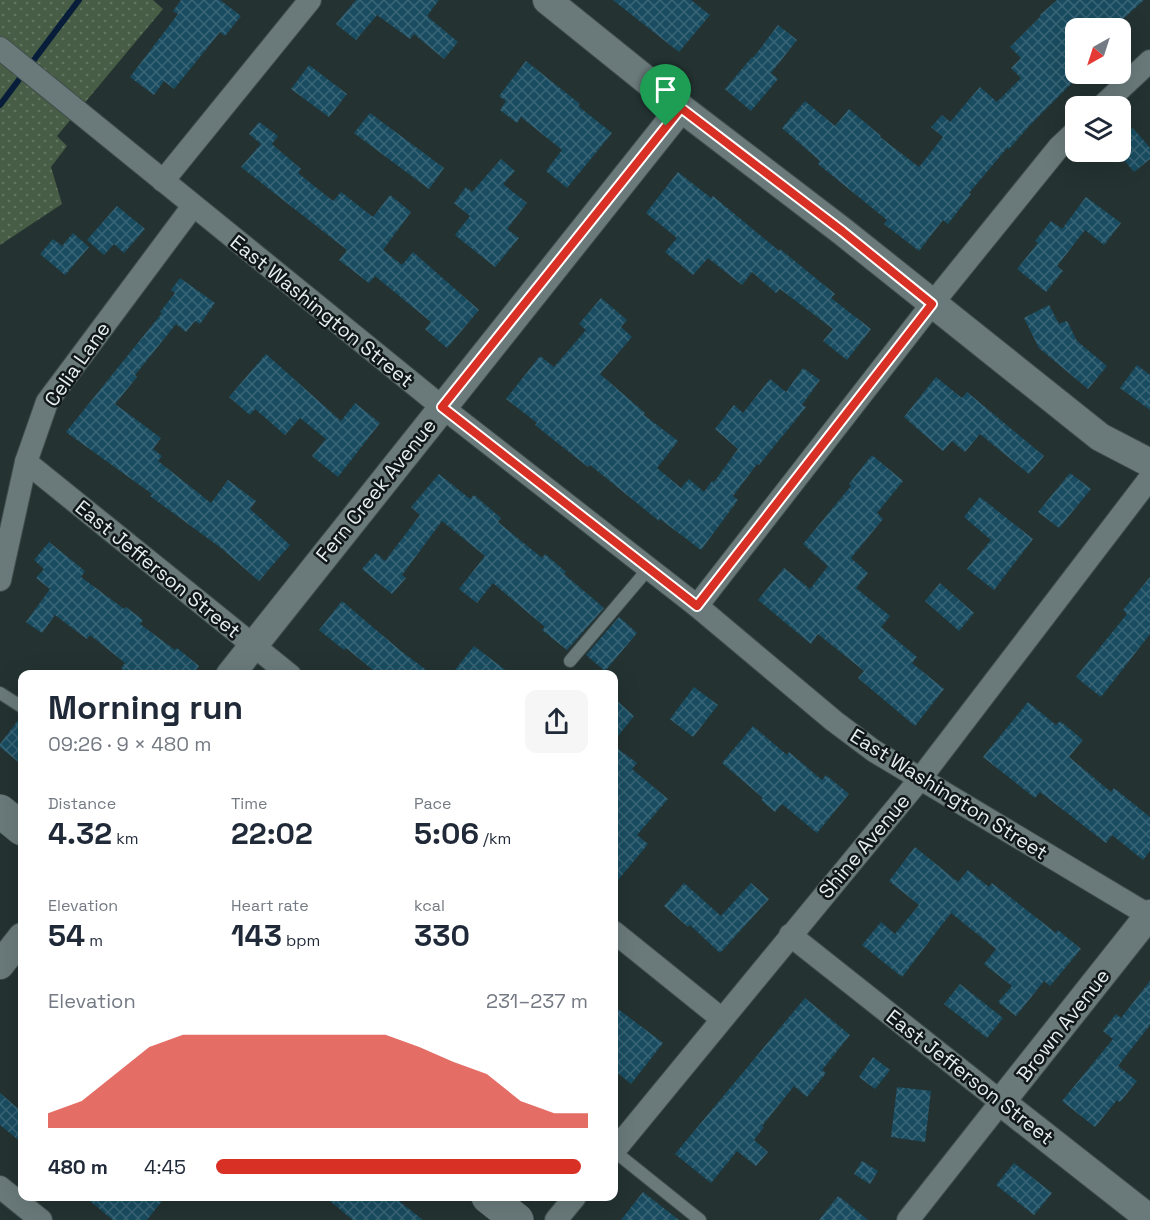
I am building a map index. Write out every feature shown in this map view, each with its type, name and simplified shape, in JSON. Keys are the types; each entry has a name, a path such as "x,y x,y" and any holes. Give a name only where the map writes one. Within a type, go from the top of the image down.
{"main road":[{"path":"0,811 18,826"},
{"path":"493,1201 517,1220"}],"street":[{"path":"163,181 310,0"},
{"path":"547,0 1100,437 1150,463"},
{"name":"East Washington Street","path":"1,49 442,407 697,606 834,721 874,751 1150,915"},
{"path":"1113,96 1150,61"},
{"name":"Fern Creek Avenue","path":"234,670 681,108"},
{"path":"697,606 932,304 1065,141"},
{"name":"Celia Lane","path":"0,580 26,462 47,402 193,206"},
{"name":"East Jefferson Street","path":"26,462 284,670"},
{"name":"Shine Avenue","path":"618,1142 920,779 1150,478"},
{"name":"Brown Avenue","path":"908,1220 1150,915"},
{"path":"618,935 722,1018"},
{"name":"East Jefferson Street","path":"790,935 1150,1219"},
{"path":"0,965 18,942"},
{"path":"0,1187 41,1220"},
{"path":"556,1220 572,1201"}],"lane":[{"path":"570,661 648,568"},
{"path":"0,693 18,705"},
{"path":"618,1146 700,1220"}],"green space":[{"path":"0,0 153,0 163,9 57,136 67,146 51,167 62,204 0,245"}],"building":[{"path":"181,0 220,0 241,16 225,36 220,32 174,89 164,81 154,95 130,77 178,14 173,11"},
{"path":"356,0 439,0 427,16 458,42 444,59 414,34 410,39 377,15 356,40 336,24"},
{"path":"613,0 691,0 710,15 679,52"},
{"path":"1057,0 1144,0 1124,18 1065,18 1065,84 1071,84 1009,149 1007,148 969,193 971,194 948,224 943,220 919,251 884,224 887,220 818,164 820,161 782,128 805,101 835,126 849,109 919,167 943,137 931,127 942,115 950,122 980,87 997,102 1021,78 1011,68 1021,58 1010,47"},
{"path":"778,25 797,40 771,73 778,79 751,111 725,89"},
{"path":"526,61 612,133 567,188 546,171 562,150 521,117 517,123 500,110 506,101 499,96"},
{"path":"309,65 347,94 329,117 291,89"},
{"path":"370,113 444,168 429,189 354,133"},
{"path":"259,122 278,136 272,144 301,169 298,173 333,201 341,192 373,217 390,195 411,212 383,250 402,265 413,252 479,310 447,348 425,329 431,322 375,276 369,283 339,260 347,250 241,167 261,144 249,134"},
{"path":"1133,128 1150,148 1150,159 1134,172 1126,162 1131,162 1131,130"},
{"path":"501,159 515,171 503,184 527,203 507,229 519,238 495,267 455,235 470,216 454,203 466,187 472,192"},
{"path":"678,172 711,198 713,196 779,251 780,249 835,294 831,298 871,329 847,360 823,341 833,329 780,289 776,293 752,272 742,285 708,258 693,275 665,252 677,238 646,213"},
{"path":"1086,197 1121,223 1104,245 1085,230 1057,266 1063,271 1046,292 1017,269 1038,243 1035,241 1051,221 1062,229"},
{"path":"117,206 145,229 124,253 114,244 104,255 87,240"},
{"path":"73,233 89,247 65,275 40,254 53,239 62,246"},
{"path":"180,278 215,303 200,324 195,321 186,332 176,324 115,404 161,438 153,449 162,456 158,461 211,503 228,480 256,501 250,509 290,545 259,581 221,548 150,496 152,494 66,432 162,313 160,312 175,293 171,290"},
{"path":"601,298 627,320 621,327 632,337 600,374 645,413 644,415 678,441 657,468 681,488 689,479 704,492 738,449 715,429 734,405 743,413 770,379 786,392 803,368 820,380 802,405 806,407 733,496 738,500 701,550 660,519 659,521 590,465 588,467 506,399 540,356 554,367 586,330 579,324"},
{"path":"1049,305 1059,324 1067,321 1077,341 1107,366 1088,389 1039,348 1024,318"},
{"path":"266,354 341,421 355,403 380,423 338,477 312,456 326,439 300,418 285,435 255,409 250,415 229,397"},
{"path":"1137,365 1150,375 1150,410 1120,388"},
{"path":"936,377 962,398 967,392 1044,456 1029,474 980,434 965,452 952,441 943,451 904,417"},
{"path":"872,455 903,481 877,513 883,519 851,558 868,573 856,588 890,616 881,627 917,657 912,663 944,689 915,726 858,678 864,671 818,634 811,644 758,600 784,568 810,589 828,566 803,544 851,486 849,484"},
{"path":"1070,473 1091,489 1059,528 1038,512"},
{"path":"439,474 470,499 474,495 501,518 498,522 542,558 545,554 566,572 564,574 604,608 567,650 542,630 545,627 493,583 477,603 459,589 485,556 442,521 402,575 406,578 392,594 362,569 376,553 385,561 420,515 411,507"},
{"path":"980,497 1033,539 994,590 967,569 991,540 964,517"},
{"path":"49,542 85,571 81,577 124,609 126,607 143,620 140,624 175,650 177,648 199,666 196,670 124,670 121,668 125,663 90,635 87,639 55,615 42,633 26,622 50,589 36,578 44,569 34,560"},
{"path":"1150,577 1150,634 1101,697 1076,677 1127,614 1123,610"},
{"path":"940,583 974,613 959,631 925,601"},
{"path":"342,601 426,670 373,670 319,630"},
{"path":"619,617 637,633 606,670 586,655"},
{"path":"474,646 505,670 455,670"},
{"path":"694,687 718,705 693,737 670,719"},
{"path":"618,702 634,716 618,736"},
{"path":"1028,702 1056,725 1060,721 1083,740 1069,757 1111,792 1114,788 1150,817 1150,851 1143,860 1112,835 1106,843 1040,792 1035,798 983,757"},
{"path":"18,720 18,762 0,747"},
{"path":"753,726 787,755 789,752 822,780 826,775 849,794 817,833 782,804 775,812 761,800 763,798 722,763"},
{"path":"618,749 637,763 632,769 668,799 637,835 648,844 618,880"},
{"path":"915,847 958,882 968,870 989,887 992,883 1056,933 1058,930 1081,949 1050,986 1044,981 1016,1016 998,1002 1012,986 984,964 996,949 951,913 902,977 862,945 881,922 895,934 919,905 889,881"},
{"path":"684,883 721,916 751,883 769,899 720,953 690,925 688,927 664,906"},
{"path":"1150,981 1150,1025 1118,1066 1137,1081 1120,1102 1117,1100 1095,1127 1062,1101 1113,1039 1103,1031 1116,1014 1121,1018"},
{"path":"960,984 1003,1018 987,1038 944,1004"},
{"path":"805,998 850,1035 822,1070 826,1073 807,1097 794,1086 762,1126 764,1127 754,1140 768,1152 756,1166 737,1151 711,1183 675,1154"},
{"path":"618,1009 663,1043 631,1084 618,1073"},
{"path":"873,1057 890,1070 875,1089 859,1077"},
{"path":"897,1087 931,1091 925,1142 891,1137"},
{"path":"0,1093 18,1109 18,1140 0,1125"},
{"path":"862,1161 878,1171 870,1184 854,1174"},
{"path":"1014,1163 1052,1193 1034,1215 996,1185"},
{"path":"643,1192 679,1220 621,1220"},
{"path":"838,1196 841,1198 868,1220 819,1220"},
{"path":"90,1201 162,1201 147,1220 113,1220"},
{"path":"330,1201 399,1201 423,1220 353,1220"}],"waterway":[{"path":"0,105 79,0"}],"route":[{"path":"681,108 842,231 932,304 697,606 442,407 666,126 681,108"}]}
